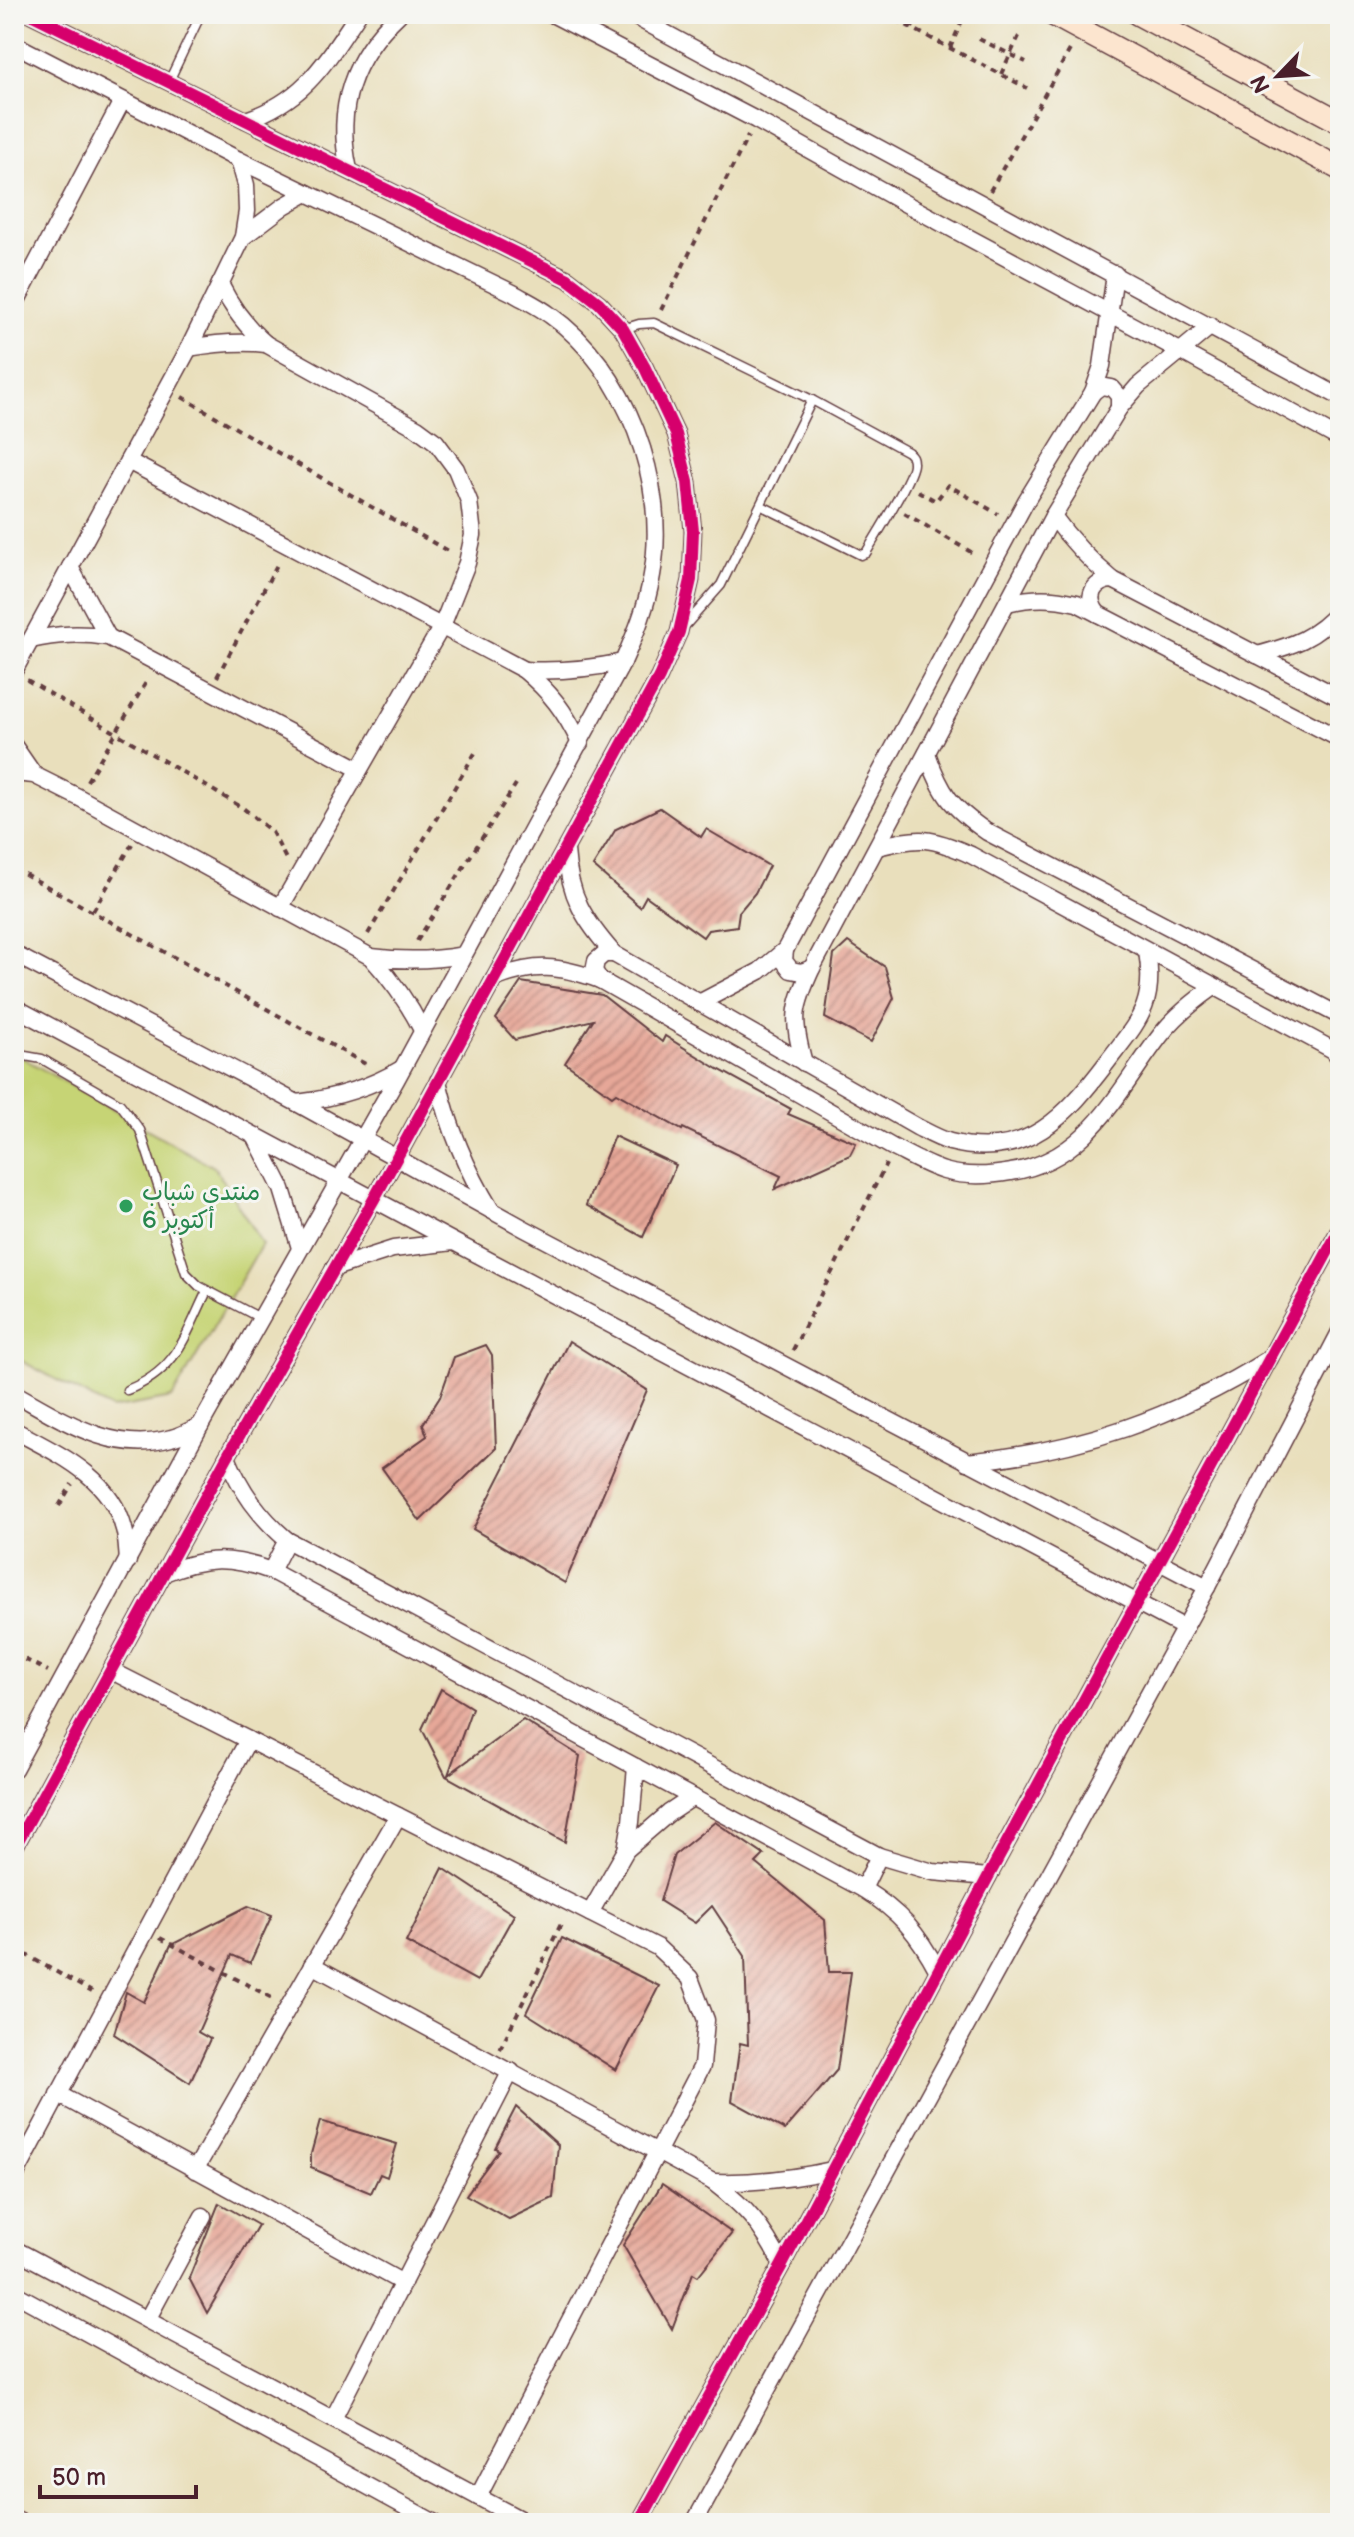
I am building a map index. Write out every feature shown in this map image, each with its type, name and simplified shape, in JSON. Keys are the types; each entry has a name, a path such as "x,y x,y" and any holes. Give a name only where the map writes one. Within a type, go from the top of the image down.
{"main road":[{"path":"1052,14 1340,169"},
{"path":"1138,14 1340,122"}],"street":[{"path":"14,1848 227,1457 396,1160 659,677 679,632 691,580 693,531 688,482 676,434 623,329 599,303 568,279 31,14"},
{"path":"246,120 270,112 293,96 322,66 358,14"},
{"path":"349,170 343,146 343,112 352,80 383,28 399,14"},
{"path":"552,14 756,120 1340,439"},
{"path":"630,14 1340,397"},
{"path":"346,32 345,41 351,49 359,53 368,51"},
{"path":"14,44 239,160 468,270 551,315 586,348 615,387 637,431 650,477 656,525 653,573 642,620 623,662 422,1030 395,1072 341,1181 260,1318 14,1769"},
{"path":"14,306 122,101"},
{"path":"20,676 31,640 189,348 243,237 247,211 246,185 239,160"},
{"path":"243,237 307,193"},
{"path":"699,1003 760,971 785,950 1014,523 1093,392 1102,366 1115,274"},
{"path":"220,284 231,307 266,344 417,428 436,442 456,469 469,501 473,535 467,563 442,626 280,908"},
{"path":"804,1063 795,1031 798,998 1053,516 1119,408 1138,386 1211,326"},
{"path":"189,348 240,341 266,344"},
{"path":"1093,392 1101,386 1112,388 1119,396 1119,408"},
{"path":"128,461 524,670 548,690 566,715 580,743"},
{"path":"1053,516 1070,540 1113,580 1340,698"},
{"path":"70,567 108,637"},
{"path":"1098,614 1092,606 1091,596 1095,587 1103,581 1113,580"},
{"path":"1007,603 1030,597 1054,597 1077,603 1340,739"},
{"path":"1257,655 1295,645 1329,622 1340,610"},
{"path":"31,640 69,634 108,637 359,769"},
{"path":"524,670 557,672 623,662"},
{"path":"14,746 34,775"},
{"path":"927,753 938,785 959,812 987,832 1340,1016"},
{"path":"14,773 34,775 78,797 364,954 391,979 409,1003 422,1030"},
{"path":"971,855 966,846 968,836 977,830 987,832"},
{"path":"877,847 909,839 941,842 971,855 1338,1052"},
{"path":"566,848 568,876 579,906 596,934 614,954 917,1127 949,1142 985,1147 1020,1141 1052,1125 1078,1101 1139,1021 1148,998 1151,974 1147,951"},
{"path":"785,950 784,961 791,970 802,972 812,968"},
{"path":"14,954 297,1103 492,1211 1207,1587"},
{"path":"364,954 405,961 463,955"},
{"path":"600,980 594,971 596,961 604,954 614,954"},
{"path":"494,979 518,969 546,967 574,970 600,980 894,1148 944,1171 987,1176 1029,1169 1068,1150 1100,1121 1176,1018 1214,987"},
{"path":"14,1007 1185,1628"},
{"path":"1124,1039 1140,1035 1147,1041 1149,1049 1146,1057"},
{"path":"297,1103 359,1090 395,1072"},
{"path":"438,1081 458,1149 492,1211"},
{"path":"254,1134 282,1189 300,1248"},
{"path":"639,2523 782,2265 988,1877 1340,1229"},
{"path":"334,1268 393,1249 454,1242"},
{"path":"694,2523 1185,1628 1340,1332"},
{"path":"967,1462 1062,1447 1143,1423 1209,1394 1271,1357"},
{"path":"14,1393 108,1440 139,1443 171,1439 200,1426"},
{"path":"14,1430 92,1476 112,1500 125,1529 128,1561"},
{"path":"227,1457 250,1503 287,1540 879,1856 933,1872 988,1877"},
{"path":"271,1571 287,1540"},
{"path":"164,1573 190,1563 217,1559 245,1562 271,1571 863,1889 887,1904 908,1923 938,1971"},
{"path":"112,1671 657,1947 690,1978 706,2020 702,2066 478,2497"},
{"path":"14,2178 248,1740"},
{"path":"626,1850 636,1767"},
{"path":"590,1913 626,1850 693,1797"},
{"path":"195,2170 398,1816"},
{"path":"863,1889 879,1856"},
{"path":"312,1965 713,2182 742,2204 766,2233 782,2265"},
{"path":"333,2419 511,2071"},
{"path":"58,2094 403,2283"},
{"path":"713,2182 753,2183 832,2170"},
{"path":"147,2320 203,2216"},
{"path":"14,2249 527,2523"},
{"path":"14,2293 435,2523"},
{"path":"14,2519 22,2523"}],"lane":[{"path":"168,82 201,14"},
{"path":"623,329 654,323 812,400 908,452 913,458 913,467 905,483 866,553 861,555 762,506"},
{"path":"679,632 721,585 812,400"},
{"path":"14,1054 42,1059 120,1104 140,1130 186,1273 207,1291 260,1318"},
{"path":"127,1390 145,1384 173,1359 207,1291"}],"path":[{"path":"912,28 918,14"},
{"path":"950,48 965,14"},
{"path":"896,20 1027,88"},
{"path":"983,203 1081,30"},
{"path":"1001,74 1020,34"},
{"path":"979,39 1026,62"},
{"path":"654,323 756,120"},
{"path":"167,388 467,563"},
{"path":"905,483 936,501 948,485 1014,523"},
{"path":"892,506 992,564"},
{"path":"210,691 287,545"},
{"path":"78,797 157,663"},
{"path":"20,676 243,808 272,832 296,879"},
{"path":"364,954 478,748"},
{"path":"405,961 516,784"},
{"path":"93,911 140,831"},
{"path":"14,868 395,1072"},
{"path":"785,1366 894,1148"},
{"path":"59,1506 81,1468"},
{"path":"14,1654 63,1679"},
{"path":"494,2062 572,1904"},
{"path":"146,1931 289,2006"},
{"path":"14,1948 108,2001"}],"green space":[{"name":"منتدى شباب 6 أكتوبر","path":"14,1053 215,1168 262,1244 172,1398 111,1409 14,1357"}],"building":[{"path":"660,808 701,837 706,829 769,866 755,893 739,912 737,926 708,930 703,937 646,896 640,907 593,866 616,829"},
{"path":"848,942 885,967 894,998 871,1042 825,1018 834,955"},
{"path":"521,982 602,995 662,1042 665,1036 791,1109 788,1114 856,1143 850,1155 775,1189 781,1176 682,1130 616,1093 612,1096 565,1063 593,1020 515,1040 496,1019"},
{"path":"614,1136 676,1165 643,1237 586,1205"},
{"path":"569,1341 647,1390 565,1583 473,1529"},
{"path":"486,1345 492,1355 496,1448 420,1521 382,1468 427,1436 423,1424 440,1397 454,1357"},
{"path":"441,1689 472,1708 448,1775 523,1720 580,1756 565,1842 446,1776 422,1729"},
{"path":"715,1822 764,1855 756,1863 825,1920 829,1972 851,1972 837,2070 785,2130 732,2101 740,2043 748,2045 745,1956 712,1906 695,1923 660,1901 674,1855"},
{"path":"443,1868 514,1915 477,1981 406,1942"},
{"path":"248,1906 272,1915 250,1963 232,1955 198,2032 210,2039 190,2083 114,2034 126,1992 144,2002 171,1945"},
{"path":"562,1938 659,1986 616,2070 526,2013"},
{"path":"516,2107 558,2145 553,2198 509,2219 466,2195 499,2150 495,2148"},
{"path":"320,2121 397,2144 387,2177 380,2174 371,2193 311,2168 311,2154"},
{"path":"662,2184 732,2233 698,2276 693,2273 672,2329 623,2245"},
{"path":"219,2203 258,2225 207,2313 189,2278"}],"cycle path":[{"path":"14,1848 659,677 679,632 691,580 693,531 688,482 676,434 623,329 599,303 568,279 31,14"},
{"path":"639,2523 782,2265 988,1877 1340,1229"}],"place":[{"name":"منتدى شباب 6 أكتوبر","path":"126,1206"}]}
